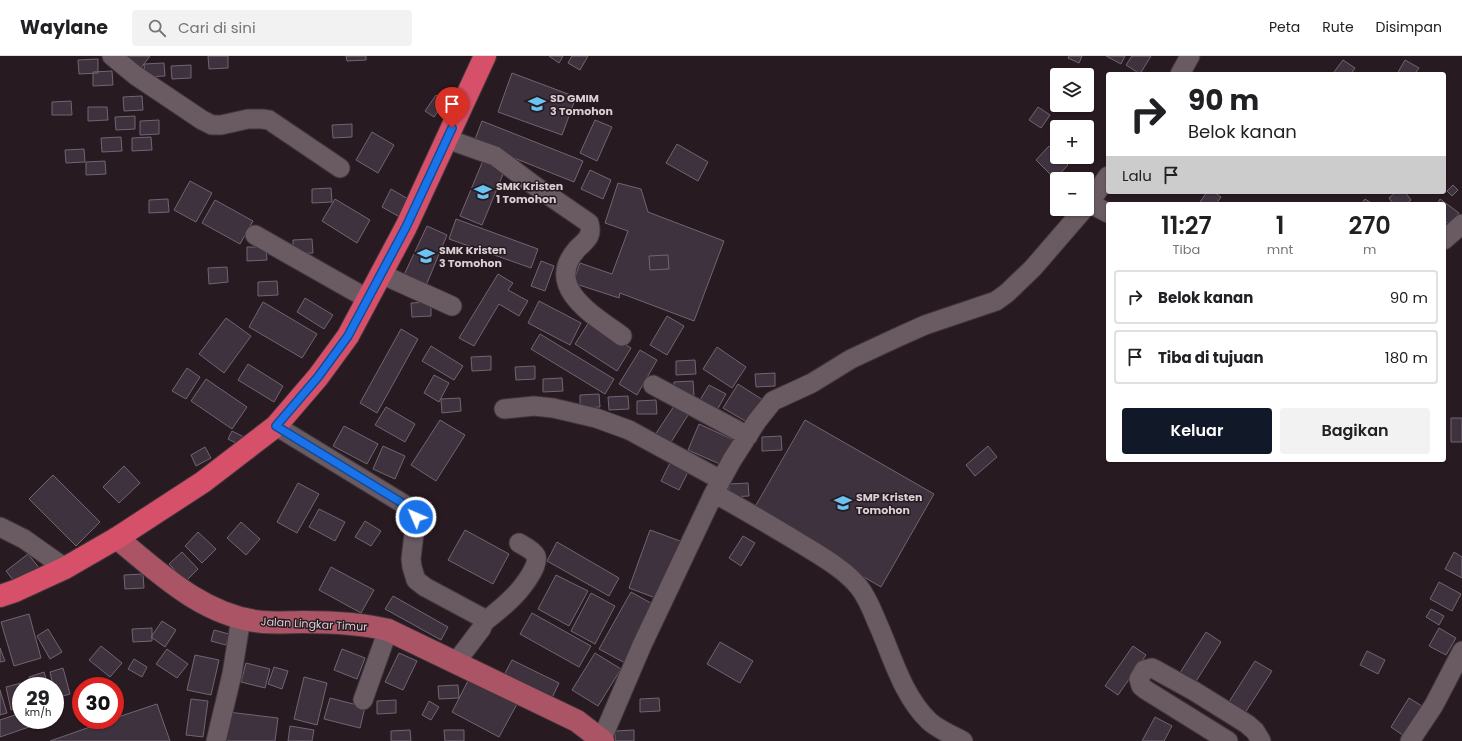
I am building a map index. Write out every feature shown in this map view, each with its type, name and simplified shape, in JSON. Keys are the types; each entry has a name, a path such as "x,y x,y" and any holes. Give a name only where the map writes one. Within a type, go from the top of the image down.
{"highway":[{"path":"0,596 15,591 64,568 118,538 204,482 276,426 318,377 348,336 406,227 485,56"}],"main road":[{"name":"Jalan Lingkar Timur","path":"118,538 165,578 189,595 208,605 241,618 264,622 351,624 388,630 577,721 602,741"}],"street":[{"path":"112,56 135,75 202,120 212,124 221,125 248,119 269,120 340,168"},
{"path":"1181,72 1190,56"},
{"path":"447,139 495,156 535,186 589,223 590,234 567,264 566,284 572,294 585,308 622,336"},
{"path":"1094,196 1106,179"},
{"path":"1094,208 1106,212"},
{"path":"602,741 642,645 718,486 732,460 772,401 812,383 851,359 925,325 996,301 1007,293 1033,268 1078,216"},
{"path":"1446,238 1462,224"},
{"path":"255,235 368,299"},
{"path":"381,274 452,306"},
{"path":"653,385 748,436"},
{"path":"504,409 534,406 553,408 596,418 629,430 718,486 781,531 824,558 853,580 867,600 899,674 909,694 919,709 930,721 944,731 963,741"},
{"path":"276,426 407,506 416,517 411,559 416,580 425,587 481,617 484,622"},
{"path":"0,527 24,540 64,568"},
{"path":"456,662 481,629 484,622 512,600 526,582 535,565 536,557 532,551 519,543"},
{"path":"216,741 232,674 241,618"},
{"path":"363,700 388,630"},
{"path":"1410,741 1434,705 1462,651"},
{"path":"1228,741 1141,686 1139,679 1144,670 1152,668 1194,691 1246,724 1255,731 1261,741"}],"building":[{"path":"123,56 150,56 140,69"},
{"path":"208,56 228,56 228,68 209,69"},
{"path":"346,56 366,56 366,60 347,61"},
{"path":"549,56 563,56 559,63"},
{"path":"572,56 588,56 580,70 568,63"},
{"path":"1069,56 1082,56 1079,63 1068,58"},
{"path":"1106,56 1125,56 1121,64"},
{"path":"1132,56 1151,56 1141,72 1137,72 1126,65"},
{"path":"98,59 98,73 79,74 78,60"},
{"path":"1343,60 1355,68 1352,72 1334,72"},
{"path":"1405,60 1419,68 1416,72 1398,72"},
{"path":"164,63 165,76 145,77 144,64"},
{"path":"191,65 191,78 172,79 171,66"},
{"path":"112,71 113,85 93,86 93,72"},
{"name":"SD GMIM 3 Tomohon","path":"512,73 576,97 562,135 498,112"},
{"path":"436,95 445,101 434,117 425,111"},
{"path":"142,96 143,110 124,111 123,97"},
{"path":"71,101 72,115 52,115 52,102"},
{"path":"88,107 107,107 108,120 88,121"},
{"path":"1038,107 1050,115 1041,128 1029,120"},
{"path":"135,116 135,129 116,130 115,117"},
{"path":"159,120 159,134 140,135 140,121"},
{"path":"595,120 612,127 597,161 580,153"},
{"path":"482,121 583,161 574,182 474,142"},
{"path":"352,124 352,137 333,138 332,125"},
{"path":"372,132 394,145 378,173 356,160"},
{"path":"121,137 122,151 102,152 101,138"},
{"path":"151,137 152,150 132,151 132,138"},
{"path":"677,144 708,162 698,181 666,163"},
{"path":"1049,146 1050,164 1068,165 1062,172 1050,172 1050,174 1036,160"},
{"path":"84,149 85,162 66,163 65,150"},
{"name":"SMK Kristen 1 Tomohon","path":"484,158 506,167 482,225 460,216"},
{"path":"105,161 106,174 86,175 86,162"},
{"path":"590,170 611,180 603,199 581,189"},
{"path":"190,181 212,193 196,222 174,210"},
{"path":"618,183 641,189 648,212 724,241 694,321 620,293 619,298 573,283 580,263 612,274 628,231 605,223"},
{"path":"1453,185 1458,190 1452,196 1447,191"},
{"path":"331,188 332,202 312,203 312,189"},
{"path":"391,189 415,203 405,220 382,207"},
{"path":"1206,194 1217,194 1221,197 1217,202 1200,202"},
{"path":"1394,194 1406,194 1411,200 1408,202 1392,202 1389,198"},
{"path":"168,199 169,212 149,213 149,200"},
{"path":"335,199 370,220 357,243 322,221"},
{"path":"1365,199 1370,202 1363,202"},
{"path":"215,200 253,221 240,244 202,223"},
{"path":"1446,203 1459,213 1450,225 1446,222"},
{"path":"456,219 538,249 531,268 449,239"},
{"name":"SMK Kristen 3 Tomohon","path":"427,226 447,235 425,288 403,277"},
{"path":"312,239 313,253 293,254 293,240"},
{"path":"247,247 266,247 267,260 247,261"},
{"path":"668,255 669,269 650,270 649,256"},
{"path":"541,261 554,266 545,291 531,286"},
{"path":"227,267 228,282 209,284 208,268"},
{"path":"498,274 513,283 508,290 528,301 519,316 499,304 474,346 459,338"},
{"path":"277,281 278,295 258,296 258,282"},
{"path":"305,298 333,315 324,329 297,312"},
{"path":"539,301 581,323 570,345 528,323"},
{"path":"263,302 317,334 302,358 249,327"},
{"path":"431,302 431,316 412,317 411,303"},
{"path":"667,316 684,326 667,355 650,345"},
{"path":"226,318 251,336 224,373 199,354"},
{"path":"589,322 631,348 617,371 575,344"},
{"path":"401,329 418,339 377,413 360,403"},
{"path":"540,334 614,379 605,394 531,349"},
{"path":"431,346 463,366 454,380 422,361"},
{"path":"717,347 746,367 732,388 703,369"},
{"path":"640,350 657,360 637,395 619,384"},
{"path":"491,356 491,370 472,371 471,357"},
{"path":"695,360 696,374 676,375 676,361"},
{"path":"248,364 283,386 274,402 238,380"},
{"path":"535,366 535,379 516,380 515,367"},
{"path":"187,368 200,377 186,399 172,391"},
{"path":"775,373 775,386 756,387 755,374"},
{"path":"434,375 449,383 439,402 424,393"},
{"path":"562,378 563,391 543,392 543,379"},
{"path":"206,379 247,407 232,429 191,401"},
{"path":"693,381 694,395 674,395 674,382"},
{"path":"738,384 766,402 752,425 723,408"},
{"path":"709,385 726,394 717,410 700,400"},
{"path":"599,394 600,407 580,408 580,395"},
{"path":"628,396 629,409 609,410 608,397"},
{"path":"460,398 461,411 442,413 441,399"},
{"path":"656,400 657,414 637,414 637,401"},
{"path":"674,406 688,415 668,447 653,438"},
{"path":"386,407 415,424 405,442 375,425"},
{"path":"1451,418 1462,418 1462,442 1451,442"},
{"path":"440,420 465,435 436,481 411,465"},
{"name":"SMP Kristen Tomohon","path":"805,420 934,494 881,587 752,512"},
{"path":"699,424 734,440 722,465 688,450"},
{"path":"344,426 378,444 367,464 333,446"},
{"path":"232,431 246,438 242,446 228,439"},
{"path":"781,436 782,450 762,451 762,437"},
{"path":"383,446 405,456 395,479 373,469"},
{"path":"988,446 997,457 975,476 966,465"},
{"path":"205,447 211,458 196,466 191,455"},
{"path":"670,463 688,472 679,490 661,481"},
{"path":"124,466 140,483 119,503 103,487"},
{"path":"53,475 100,522 76,546 29,499"},
{"path":"298,483 319,494 297,533 277,522"},
{"path":"748,483 749,496 729,497 729,484"},
{"path":"319,509 345,522 335,541 309,527"},
{"path":"365,521 381,531 371,546 355,537"},
{"path":"241,522 260,539 246,555 227,538"},
{"path":"465,530 509,554 493,584 448,560"},
{"path":"650,530 683,542 661,600 629,588"},
{"path":"198,532 216,549 202,563 185,546"},
{"path":"743,536 755,543 741,566 729,558"},
{"path":"557,542 619,578 609,596 547,561"},
{"path":"182,552 198,569 186,581 169,564"},
{"path":"1454,552 1462,557 1462,578 1445,569"},
{"path":"28,554 40,569 18,586 6,571"},
{"path":"331,567 374,590 361,613 319,590"},
{"path":"143,574 144,588 125,589 124,575"},
{"path":"556,575 588,591 569,626 538,609"},
{"path":"1439,582 1461,594 1452,611 1430,599"},
{"path":"631,592 658,607 627,664 599,649"},
{"path":"591,593 615,606 595,644 571,631"},
{"path":"393,596 448,627 441,640 385,609"},
{"path":"1431,609 1444,616 1439,625 1426,617"},
{"path":"532,613 591,646 579,667 520,634"},
{"path":"29,614 41,658 14,666 1,622"},
{"path":"162,621 176,630 165,647 151,637"},
{"path":"152,628 152,641 133,642 132,629"},
{"path":"1439,628 1456,638 1446,655 1429,646"},
{"path":"48,629 62,652 50,659 37,636"},
{"path":"214,630 229,634 226,645 211,641"},
{"path":"1206,632 1221,642 1193,686 1178,676"},
{"path":"720,642 753,661 740,683 707,664"},
{"path":"101,646 122,663 110,677 89,660"},
{"path":"1133,646 1146,655 1118,695 1105,686"},
{"path":"0,648 5,661 0,662"},
{"path":"167,649 188,664 177,678 156,664"},
{"path":"342,649 365,658 357,679 334,670"},
{"path":"1367,651 1385,660 1378,674 1360,665"},
{"path":"399,653 417,661 403,690 385,682"},
{"path":"595,653 621,669 598,706 572,690"},
{"path":"195,655 219,660 211,695 187,690"},
{"path":"134,659 147,667 142,677 128,669"},
{"path":"512,660 559,683 552,698 504,675"},
{"path":"1255,661 1272,671 1243,716 1227,705"},
{"path":"246,663 270,669 265,688 241,682"},
{"path":"274,667 288,671 282,689 268,684"},
{"path":"63,668 70,694 64,696 64,677 51,677 50,672"},
{"path":"44,672 45,677 29,677"},
{"path":"304,677 327,683 317,725 294,719"},
{"path":"469,679 517,704 499,737 452,712"},
{"path":"12,685 11,710 6,687"},
{"path":"458,685 459,698 439,699 438,686"},
{"path":"0,690 7,713 0,715"},
{"path":"330,698 365,707 360,728 324,719"},
{"path":"659,698 660,711 640,712 640,699"},
{"path":"1409,698 1425,708 1407,738 1391,727"},
{"path":"191,699 208,701 203,737 186,735"},
{"path":"396,700 396,713 377,714 377,701"},
{"path":"429,701 439,707 431,720 422,715"},
{"path":"157,704 170,741 50,741 84,729 124,729 124,715"},
{"path":"228,712 278,718 275,741 224,741"},
{"path":"12,716 12,729 23,729 0,737 0,720"},
{"path":"1155,717 1172,726 1164,741 1142,741"},
{"path":"290,726 314,730 312,741 288,741"},
{"path":"410,730 411,741 391,741 391,731"},
{"path":"444,730 464,730 464,741 445,741"},
{"path":"634,730 634,741 615,741 615,731"}],"place":[{"name":"SD GMIM 3 Tomohon","path":"537,104"},
{"name":"SMK Kristen 1 Tomohon","path":"483,192"},
{"name":"SMK Kristen 3 Tomohon","path":"426,256"},
{"name":"SMP Kristen Tomohon","path":"843,503"}],"route":[{"path":"416,517 407,506 276,426 318,377 348,336 406,227 452,128"}]}
